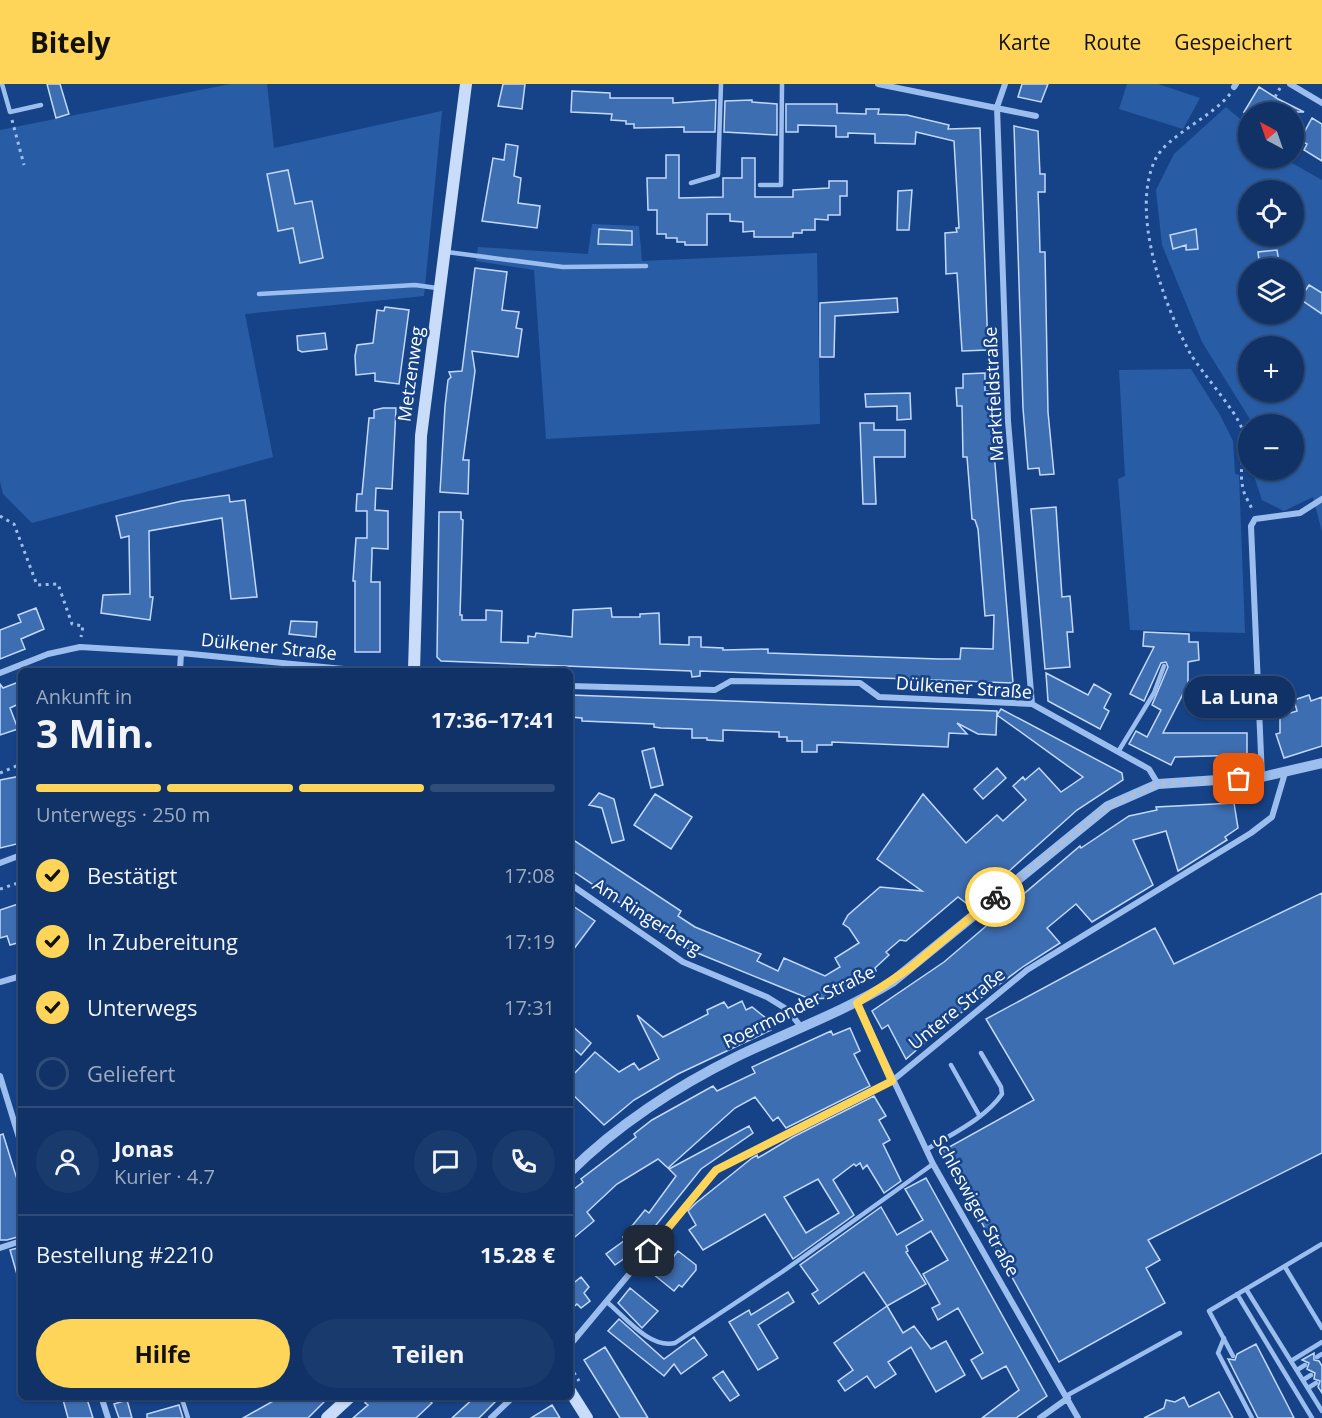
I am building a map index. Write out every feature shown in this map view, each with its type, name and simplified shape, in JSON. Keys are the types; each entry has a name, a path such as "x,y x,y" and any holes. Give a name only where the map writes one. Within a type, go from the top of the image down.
{"main road":[{"name":"Metzenweg","path":"414,668 421,436 466,84"},
{"path":"573,1396 587,1418"},
{"path":"327,1418 347,1400"}],"street":[{"path":"878,84 1036,116"},
{"name":"Marktfeldstraße","path":"1005,84 997,107 1008,421 1032,704"},
{"path":"1290,84 1322,103"},
{"path":"1262,777 1251,526 1255,519 1300,513 1322,500"},
{"name":"Dülkener Straße","path":"0,673 48,654 80,647 180,653 334,668"},
{"path":"180,653 180,668"},
{"name":"Dülkener Straße","path":"573,686 715,690 731,681 860,683 879,697 1032,704 1149,769 1158,784"},
{"name":"Roermonder Straße","path":"573,1169 586,1156 667,1096 734,1058 857,1003 892,982 1108,806 1158,784 1262,777 1322,763"},
{"name":"Untere Straße","path":"573,1342 716,1170 892,1081 1028,970 1258,828 1272,817 1285,773"},
{"path":"0,863 18,856"},
{"name":"Am Ringerberg","path":"573,886 683,962 767,997 788,1010 801,1027"},
{"path":"0,982 18,977"},
{"name":"Schleswiger Straße","path":"857,1003 933,1164 1078,1418"},
{"path":"0,1076 18,1134"},
{"path":"0,1248 18,1242"},
{"path":"1041,1418 1067,1397"},
{"path":"102,1400 108,1418"},
{"path":"491,1418 511,1400"}],"lane":[{"path":"2,84 10,112 41,105"},
{"path":"691,183 718,175 720,84"},
{"path":"760,185 781,185 782,84"},
{"path":"444,252 563,267 646,267"},
{"path":"259,294 414,285 440,289"},
{"path":"1118,752 1154,693 1164,666"},
{"path":"926,1150 996,1104 1002,1094 1001,1087 981,1053"},
{"path":"951,1065 979,1116"},
{"path":"607,1302 652,1340 660,1344 675,1343 782,1272 933,1164"},
{"path":"1233,1356 1209,1311 1322,1244"},
{"path":"1285,1267 1322,1328"},
{"path":"1246,1289 1321,1407"},
{"path":"1237,1294 1312,1418"},
{"path":"1067,1397 1180,1333"},
{"path":"1224,1338 1218,1353 1252,1418"},
{"path":"1291,1361 1322,1342"},
{"path":"1317,1357 1322,1354"},
{"path":"1297,1371 1305,1365"},
{"path":"1303,1380 1311,1375"},
{"path":"1308,1388 1316,1383"},
{"path":"182,1400 188,1418"}],"path":[{"path":"1275,97 1283,84"},
{"path":"1235,86 1217,109 1170,143 1155,159 1146,188 1150,242 1161,287 1190,353 1242,428 1242,488 1255,519"},
{"path":"10,112 24,165"},
{"path":"0,516 14,524 37,585 58,584 72,624 83,626 81,633"},
{"path":"0,773 18,765"},
{"path":"0,889 18,883"}],"shaded area":[{"path":"230,84 267,84 274,148 442,111 424,296 245,314 273,457 32,523 3,494 0,481 0,130"},
{"path":"1127,84 1158,84 1200,98 1183,129 1119,109"},
{"path":"1226,107 1238,117 1238,168 1301,168 1322,180 1322,532 1313,497 1284,511 1262,500 1255,480 1304,480 1304,414 1247,414 1239,402 1304,402 1304,336 1238,336 1238,400 1202,342 1162,245 1156,190 1174,154"},
{"path":"592,224 639,226 642,261 817,253 820,424 546,439 534,270 476,261 478,247 588,254"},
{"path":"1191,369 1220,415 1233,441 1235,474 1238,475 1239,480 1245,633 1130,630 1118,479 1125,476 1119,370"}],"building":[{"path":"47,84 60,84 69,114 56,118"},
{"path":"503,84 525,84 522,109 498,106"},
{"path":"1022,84 1048,84 1041,102 1018,97"},
{"path":"1259,87 1284,102 1250,102"},
{"path":"572,91 610,93 610,98 673,98 673,103 716,100 715,132 684,132 684,127 634,128 634,124 626,124 626,121 611,120 612,114 571,112"},
{"path":"752,100 752,102 777,104 777,135 724,132 725,101"},
{"path":"786,104 837,104 837,113 866,114 866,109 879,109 878,114 907,115 949,125 948,129 980,128 988,350 962,351 957,273 946,274 945,233 957,232 956,228 959,228 954,141 916,132 915,144 875,143 875,134 848,133 848,137 836,137 836,126 798,125 798,132 786,132"},
{"path":"1312,118 1322,124 1322,161 1304,150 1307,144 1304,142 1304,133"},
{"path":"1014,126 1038,131 1040,174 1045,174 1045,192 1038,192 1040,252 1045,252 1048,412 1054,474 1040,475 1039,468 1028,469 1023,408"},
{"path":"506,144 518,146 514,176 521,178 518,203 540,206 537,228 482,221 493,158 504,160"},
{"path":"666,155 679,155 679,198 723,197 723,178 742,178 742,158 755,158 755,197 793,197 793,190 829,188 829,181 847,181 847,196 840,196 840,215 828,215 828,220 815,219 815,230 802,230 802,233 793,233 793,237 754,237 754,231 743,232 743,222 730,221 730,214 707,214 707,245 685,245 685,242 677,242 677,238 666,238 666,234 657,234 657,210 648,210 647,178 666,178"},
{"path":"288,170 295,204 312,201 323,258 300,263 293,228 278,231 267,174"},
{"path":"912,190 909,230 897,230 898,191"},
{"path":"599,229 632,231 632,245 598,244"},
{"path":"1196,229 1198,249 1186,250 1186,245 1173,249 1170,235"},
{"path":"1277,250 1278,258 1259,258 1258,252"},
{"path":"475,268 507,272 502,310 519,312 516,328 522,329 518,357 472,351 475,371 463,460 469,460 468,494 440,492 445,406 448,380 451,377 449,372 462,371"},
{"path":"1309,285 1322,293 1322,314 1304,302 1304,293"},
{"path":"897,298 898,312 835,316 834,357 820,357 820,303"},
{"path":"385,307 409,310 399,384 375,381 375,373 356,375 357,345 373,343 377,310 384,311"},
{"path":"325,333 327,349 302,352 298,350 297,336"},
{"path":"985,373 985,391 989,391 1013,683 700,671 700,676 692,677 691,671 441,661 437,657 439,512 461,512 463,520 460,615 462,615 462,620 486,620 486,610 502,611 501,642 528,643 528,636 535,637 536,633 572,637 573,610 611,608 612,617 640,617 640,614 659,613 660,644 689,645 689,637 701,637 701,647 723,648 723,650 768,649 768,653 939,659 960,659 961,648 993,649 994,615 985,616 978,529 975,520 972,519 967,457 963,457 962,406 957,406 956,388 963,388 963,374"},
{"path":"910,393 911,419 897,420 897,406 866,407 865,394"},
{"path":"396,408 392,489 376,488 375,510 388,511 388,549 372,548 371,582 380,582 380,652 355,652 355,581 353,581 356,538 367,538 367,511 356,511 357,494 362,494 369,418 374,418 374,410"},
{"path":"860,423 874,423 874,430 905,430 905,457 874,457 876,504 863,504"},
{"path":"229,495 230,502 245,500 257,597 231,599 222,518 149,531 150,597 153,597 150,620 101,613 103,595 130,594 129,536 121,538 116,516 182,501"},
{"path":"1056,507 1062,597 1070,596 1073,632 1067,632 1070,667 1045,669 1031,509"},
{"path":"36,608 44,629 21,639 25,649 0,659 0,630 21,622 18,615"},
{"path":"291,621 317,622 316,637 289,634"},
{"path":"1144,632 1189,634 1189,642 1198,642 1199,660 1188,662 1188,684 1163,733 1247,733 1247,755 1175,757 1171,765 1129,744 1136,731 1147,737 1161,710 1152,705 1168,667 1166,662 1161,663 1144,701 1130,694 1154,647 1143,646"},
{"path":"1046,673 1088,695 1094,684 1111,694 1104,708 1109,711 1100,729 1048,701"},
{"path":"18,682 18,704 10,708 18,729 0,735 0,684 3,688"},
{"path":"573,695 997,711 996,735 978,734 957,723 967,734 949,733 948,747 832,742 832,745 817,745 817,752 802,752 802,741 787,741 787,737 779,737 779,732 723,730 723,741 707,740 707,738 692,738 692,729 661,728 654,727 654,724 582,721 582,718 573,717"},
{"path":"1309,695 1311,701 1322,697 1322,746 1284,758 1276,734 1280,733 1280,716 1297,711 1294,700"},
{"path":"1001,709 1122,773 1123,780 1077,810 970,906 958,897 906,941 900,940 886,952 889,955 875,968 876,971 832,998 810,999 690,950 573,871 575,841 681,911 678,916 695,927 761,954 757,961 778,971 784,958 825,976 840,967 835,958 859,943 849,928 843,924 848,915 880,887 922,891 877,859 923,794 966,843 997,815 1003,821 1026,800 1013,786 1023,777 1025,780 1039,768 1061,792 1083,777 997,715"},
{"path":"654,748 663,785 651,788 642,751"},
{"path":"997,768 1006,778 983,799 974,789"},
{"path":"18,777 18,844 0,848 0,780"},
{"path":"599,793 614,799 624,840 612,843 602,808 589,805"},
{"path":"655,794 692,817 671,849 634,825"},
{"path":"1234,803 1238,828 1225,837 1227,840 1178,871 1166,831 1133,840 1153,885 1092,922 1076,904 1047,928 1060,943 1024,966 927,1038 928,1040 906,1059 888,1025 882,1029 872,1011 944,962 1080,846 1081,848 1129,816 1157,810 1156,807"},
{"path":"1322,893 1322,1153 1148,1240 1160,1260 1146,1268 1165,1303 1059,1362 942,1151 1034,1100 986,1019 1155,928 1174,964"},
{"path":"18,904 18,943 10,945 7,936 0,938 0,910"},
{"path":"573,906 595,921 573,950"},
{"path":"742,1001 746,1010 752,1007 772,1023 771,1030 678,1074 634,1100 604,1125 573,1095 573,1075 595,1052 619,1072 634,1063 639,1070 659,1059 637,1015 663,1037 708,1014 707,1010 724,1002 728,1008"},
{"path":"573,1027 591,1043 581,1055 573,1048"},
{"path":"850,1028 860,1051 854,1054 870,1086 786,1128 778,1117 773,1121 755,1097 735,1108 668,1168 658,1159 617,1184 587,1212 594,1221 573,1238 573,1190 583,1182 581,1179 636,1137 634,1134 652,1120 713,1086 717,1091 755,1073 752,1067 831,1031 833,1035"},
{"path":"874,1096 886,1116 879,1120 890,1140 883,1144 901,1181 884,1193 867,1165 863,1169 860,1163 856,1166 854,1164 833,1180 854,1215 793,1259 765,1214 703,1250 689,1230 696,1225 688,1211 752,1158 757,1155 758,1158 793,1137","holes":["818,1179 839,1213 806,1233 784,1197"]},
{"path":"749,1126 753,1133 701,1169 636,1250 615,1265 606,1254 625,1240 623,1237 645,1210 649,1213 676,1176 669,1169"},
{"path":"3,1134 18,1182 18,1237 7,1240 0,1240 0,1135"},
{"path":"926,1178 1047,1396 1016,1418 982,1418 1019,1390 1006,1366 982,1379 971,1360 983,1353 958,1308 938,1320 932,1308 940,1304 923,1274 948,1260 931,1231 906,1246 908,1251 906,1252 926,1284 887,1306 864,1272 819,1304 812,1294 818,1290 800,1265 881,1207 897,1235 923,1220 905,1189"},
{"path":"18,1248 18,1278 10,1250"},
{"path":"678,1251 696,1265 696,1270 682,1287 679,1285 674,1291 653,1274 653,1269 659,1262 670,1261"},
{"path":"581,1277 589,1287 584,1293 590,1301 581,1308 577,1304 573,1307 573,1284"},
{"path":"630,1288 658,1311 642,1328 618,1303"},
{"path":"788,1292 794,1302 758,1325 778,1358 758,1370 729,1322 749,1310 751,1315"},
{"path":"887,1306 903,1333 914,1326 931,1349 946,1341 965,1375 936,1392 911,1347 888,1362 896,1374 875,1388 867,1376 845,1391 838,1381 853,1370 834,1343"},
{"path":"619,1319 664,1359 694,1337 707,1355 681,1374 674,1364 664,1376 608,1331"},
{"path":"1256,1344 1294,1418 1258,1418 1228,1359 1235,1360 1237,1354"},
{"path":"605,1347 648,1418 620,1418 584,1360"},
{"path":"1314,1353 1314,1360 1319,1361 1322,1366 1322,1393 1318,1387 1320,1381 1314,1379 1315,1373 1307,1369 1309,1363 1302,1360"},
{"path":"723,1371 739,1395 730,1401 713,1378"},
{"path":"1219,1392 1233,1418 1144,1418 1164,1408 1166,1400 1175,1402 1184,1397 1189,1407"},
{"path":"63,1400 87,1400 93,1418 68,1418"},
{"path":"127,1400 132,1418 119,1418 114,1404"},
{"path":"275,1400 326,1400 308,1418 243,1418"},
{"path":"368,1400 429,1400 432,1403 416,1418 353,1418 368,1405 365,1403"},
{"path":"472,1400 497,1400 479,1418 452,1418"},
{"path":"179,1405 183,1418 147,1418 147,1414"},
{"path":"552,1405 560,1418 531,1418"}],"way so far":[{"path":"995,897 1108,806 1158,784 1239,779"}],"place":[{"name":"La Luna","path":"1239,779"}],"route":[{"path":"649,1251 716,1170 892,1081 857,1003 892,982 995,897"}]}
